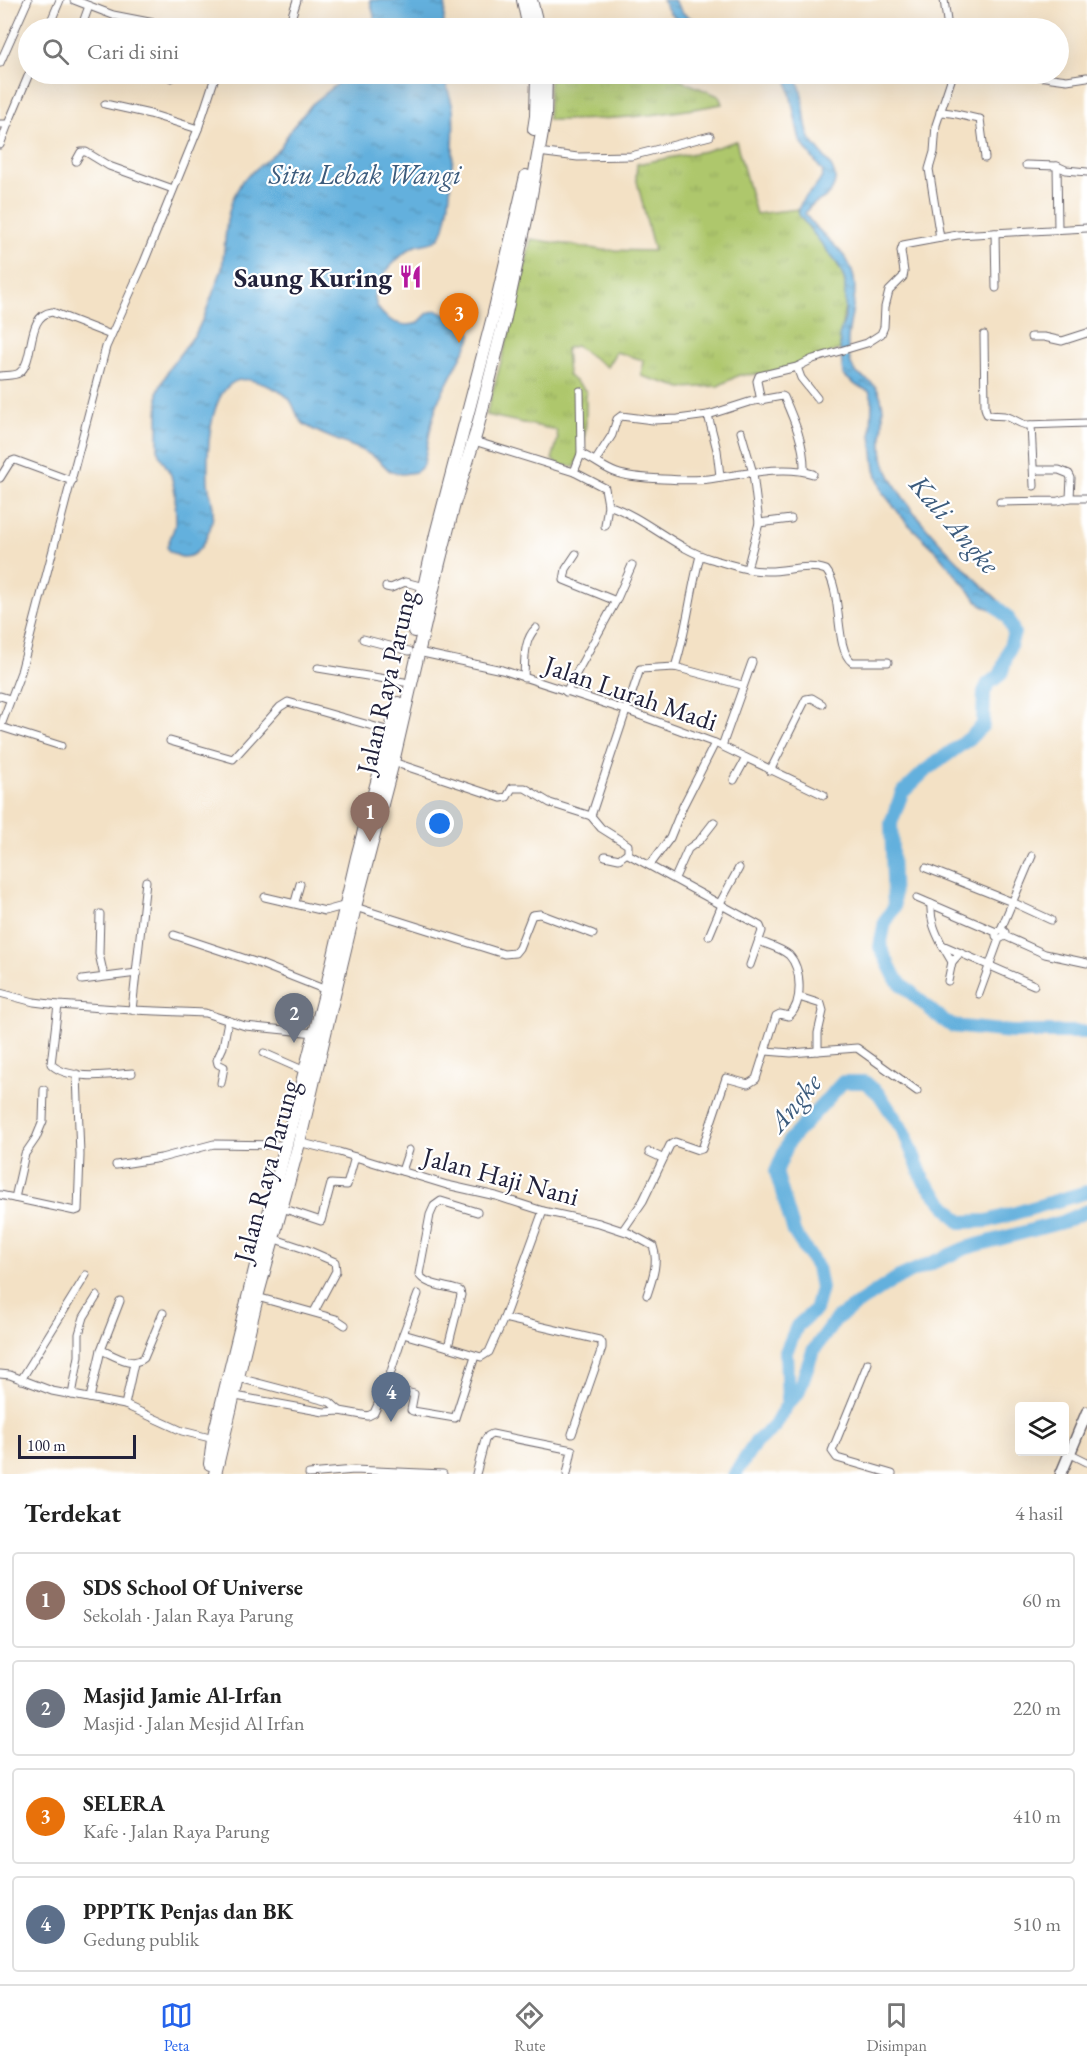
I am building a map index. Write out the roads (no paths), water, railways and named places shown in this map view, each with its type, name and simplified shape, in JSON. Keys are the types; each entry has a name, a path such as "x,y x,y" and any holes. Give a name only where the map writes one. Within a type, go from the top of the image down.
{"highway":[{"path":"523,0 527,18"},
{"path":"531,0 536,18"},
{"name":"Jalan Raya Parung","path":"290,1142 351,906 357,857 413,652 522,200 536,116 537,84"},
{"name":"Jalan Raya Parung","path":"208,1474 276,1206 305,1071 393,762 424,587 474,441 504,322 529,206 545,116 546,84"},
{"name":"Jalan Raya Parung","path":"234,1376 257,1297 268,1237"},
{"name":"Jalan Raya Parung","path":"215,1474 218,1441"}],"main road":[{"path":"1069,1453 1087,1412"},
{"path":"1061,1474 1068,1456"}],"street":[{"path":"20,18 28,0"},
{"path":"52,18 60,0"},
{"path":"74,0 126,18"},
{"path":"291,18 297,0"},
{"path":"944,0 947,18"},
{"path":"85,18 89,6"},
{"path":"0,63 18,22"},
{"path":"1069,80 1087,77"},
{"path":"0,145 4,124 24,84"},
{"path":"61,746 0,727 21,672 111,335 144,262 198,129 213,84"},
{"path":"940,238 929,169 940,112 950,84"},
{"path":"105,104 150,114 198,129"},
{"path":"940,112 980,119 985,158"},
{"path":"538,152 579,157 620,157 646,154 710,136"},
{"path":"76,161 81,152 86,152 109,166 173,189"},
{"path":"1026,165 1057,166 1066,170 1087,172"},
{"path":"1057,166 1058,229"},
{"path":"761,401 759,376 797,367 834,352 872,341 881,334 889,291 903,277 901,248 909,243 957,235 1087,228"},
{"path":"995,232 996,288"},
{"path":"0,376 16,374 26,365 30,343 40,316 46,313 52,312 111,335"},
{"path":"1031,337 1062,341 1087,333"},
{"path":"984,335 987,414 1006,416 1017,423 1031,425 1087,423"},
{"path":"797,367 801,378 817,398"},
{"path":"573,472 581,454 580,391"},
{"path":"596,460 612,435 619,417 624,415 662,420 708,414 784,397 804,457 804,471"},
{"path":"708,414 717,450 720,476"},
{"path":"1031,425 1034,486"},
{"path":"741,432 753,473 759,523 747,569"},
{"path":"474,441 573,472 605,488 608,506 605,526"},
{"path":"581,454 623,475 700,479 781,470 804,471 813,474"},
{"path":"0,478 10,462 15,460 72,481"},
{"path":"1034,470 1059,470 1069,474 1071,478 1070,498"},
{"path":"1000,502 1087,498"},
{"path":"608,506 630,514 700,556 747,569 783,571 814,567 826,570 833,583 844,649 850,661 888,662"},
{"path":"759,523 791,519"},
{"path":"576,554 566,569 564,580 616,601"},
{"path":"675,667 683,642 691,603 692,584 700,556"},
{"path":"566,692 616,601 632,565"},
{"path":"386,587 391,588 405,582 424,587"},
{"path":"524,678 527,640 536,628"},
{"name":"Jalan Lurah Madi","path":"363,639 413,652 502,670 628,711 718,745 824,795"},
{"path":"650,865 670,838 682,806 718,745 752,662"},
{"path":"591,816 628,711 640,669 675,667 742,685"},
{"path":"318,668 404,682"},
{"path":"0,696 10,699"},
{"path":"770,771 806,699 812,698 822,704"},
{"path":"170,741 233,759 280,707 288,702 390,731"},
{"path":"649,730 653,721"},
{"path":"734,780 746,758"},
{"path":"393,762 501,798 507,797 512,788 525,788 550,804 591,816 601,828 628,845 627,853 620,859 605,856"},
{"path":"675,878 688,849 700,840 714,822"},
{"path":"627,853 760,926 762,931 750,965"},
{"path":"979,994 1012,902 1032,856"},
{"path":"709,936 721,904 739,868"},
{"path":"926,868 1051,920"},
{"path":"132,1010 146,881"},
{"path":"295,902 300,884"},
{"path":"265,897 295,902 325,911 351,906 504,954 515,953 519,948 534,914 540,914 593,934"},
{"path":"917,898 1045,954 1087,963"},
{"path":"931,904 931,916 951,962"},
{"path":"100,914 99,954 104,976"},
{"path":"174,935 258,963 327,990"},
{"path":"623,1230 643,1202 670,1145 675,1142 698,1150 702,1149 726,1078 748,1084 753,1082 766,1051 776,1016 791,1015 799,997 798,979 791,957 784,951 759,941"},
{"path":"942,945 1034,986"},
{"path":"948,981 951,962 960,953"},
{"path":"82,980 137,973"},
{"path":"0,993 34,1002 58,1005 190,1011 216,1016 245,1026 315,1034"},
{"path":"799,997 821,1004 823,1008 818,1033 818,1051"},
{"path":"58,1005 51,1064 60,1071 77,1074 132,1073"},
{"path":"221,1083 224,1067 218,1064 217,1060 223,1047 228,1021"},
{"path":"766,1051 791,1053 857,1048 917,1091"},
{"path":"264,1053 305,1071"},
{"path":"0,1195 78,1210 80,1155 77,1074"},
{"path":"15,1198 25,1154 36,1138 43,1121 44,1090"},
{"name":"Jalan Haji Nani","path":"116,1165 160,1158 214,1144 290,1142 355,1157 543,1211 623,1230 653,1246 656,1254 647,1295"},
{"path":"402,1171 409,1150"},
{"path":"649,1152 662,1158"},
{"path":"276,1206 321,1221 332,1184 347,1185 355,1157"},
{"path":"448,1347 461,1295 460,1291 421,1279 419,1274 430,1215 434,1206 441,1201 477,1212"},
{"path":"403,1334 475,1356 486,1356 504,1318 543,1211"},
{"path":"268,1237 305,1249 336,1264 336,1271 314,1312"},
{"path":"21,1380 86,1275"},
{"path":"229,1395 324,1412 340,1411 372,1415 377,1410 386,1387 418,1294"},
{"path":"72,1395 81,1326 97,1296"},
{"path":"257,1297 314,1312 336,1319 345,1325"},
{"path":"90,1398 101,1350 120,1301"},
{"path":"101,1350 134,1363 144,1358 163,1313"},
{"path":"504,1318 599,1340 602,1343 572,1434"},
{"path":"386,1387 414,1394 411,1410 413,1412 456,1418 475,1356"},
{"path":"124,1405 134,1363"},
{"path":"868,1363 832,1451 837,1458 892,1474"},
{"path":"0,1374 10,1374 52,1391 124,1405 182,1431 218,1441"},
{"path":"234,1376 330,1402 340,1411"},
{"path":"309,1408 313,1397"},
{"path":"476,1474 485,1440 492,1434 572,1450 567,1474"},
{"path":"1069,1453 1087,1462"},
{"path":"309,1474 354,1470 443,1474"}],"water":[{"path":"370,0 446,0 444,18 374,18"},
{"path":"662,0 674,0 683,13 691,18 676,18"},
{"name":"Situ Lebak Wangi","path":"337,84 446,84 454,120 452,177 443,231 435,241 413,247 398,259 378,282 375,296 380,311 393,321 410,325 418,323 428,313 436,310 467,326 471,334 470,340 439,399 424,463 416,472 402,474 391,472 379,460 366,452 303,424 290,400 273,388 254,381 239,380 227,387 219,399 210,434 208,482 213,510 211,526 201,547 196,552 185,557 179,556 169,551 167,547 176,523 175,492 171,475 159,454 158,391 170,367 196,333 205,314 222,269 227,220 232,200 242,181 279,149 291,129 312,104"},
{"path":"788,84 799,84 808,133 835,176 835,183 829,194 810,206 805,214 846,259 854,277 849,356 854,370 874,385 881,397 884,461 900,493 926,527 1014,617 1006,624 997,612 981,605 883,493 875,470 871,435 872,399 869,391 857,386 843,375 839,335 845,318 845,281 839,266 799,215 801,203 818,184 823,172 800,141"}],"waterway":[{"name":"Angke","path":"997,607 1008,618 1014,633 1001,674 988,684 984,692 983,725 970,738 925,771 902,793 891,823 894,907 885,921 880,947 896,979 952,1026 1011,1032 1087,1032"},
{"name":"Angke","path":"735,1474 756,1442 774,1427 788,1403 786,1352 797,1326 815,1310 821,1288 817,1267 794,1232 776,1172 789,1141 843,1082 865,1082 879,1094 904,1132 924,1181 960,1222 988,1221 1087,1192"},
{"path":"788,1403 798,1393 813,1351 837,1318 897,1278 966,1248 1062,1222 1087,1211"}],"place":[{"name":"Saung Kuring","path":"410,277"},
{"name":"SELERA","path":"459,343"},
{"name":"SDS School Of Universe","path":"370,842"},
{"name":"Masjid Jamie Al-Irfan","path":"294,1043"},
{"name":"PPPTK Penjas dan BK","path":"391,1422"}],"water label":[{"name":"Kali Angke","path":"955,524"}]}
